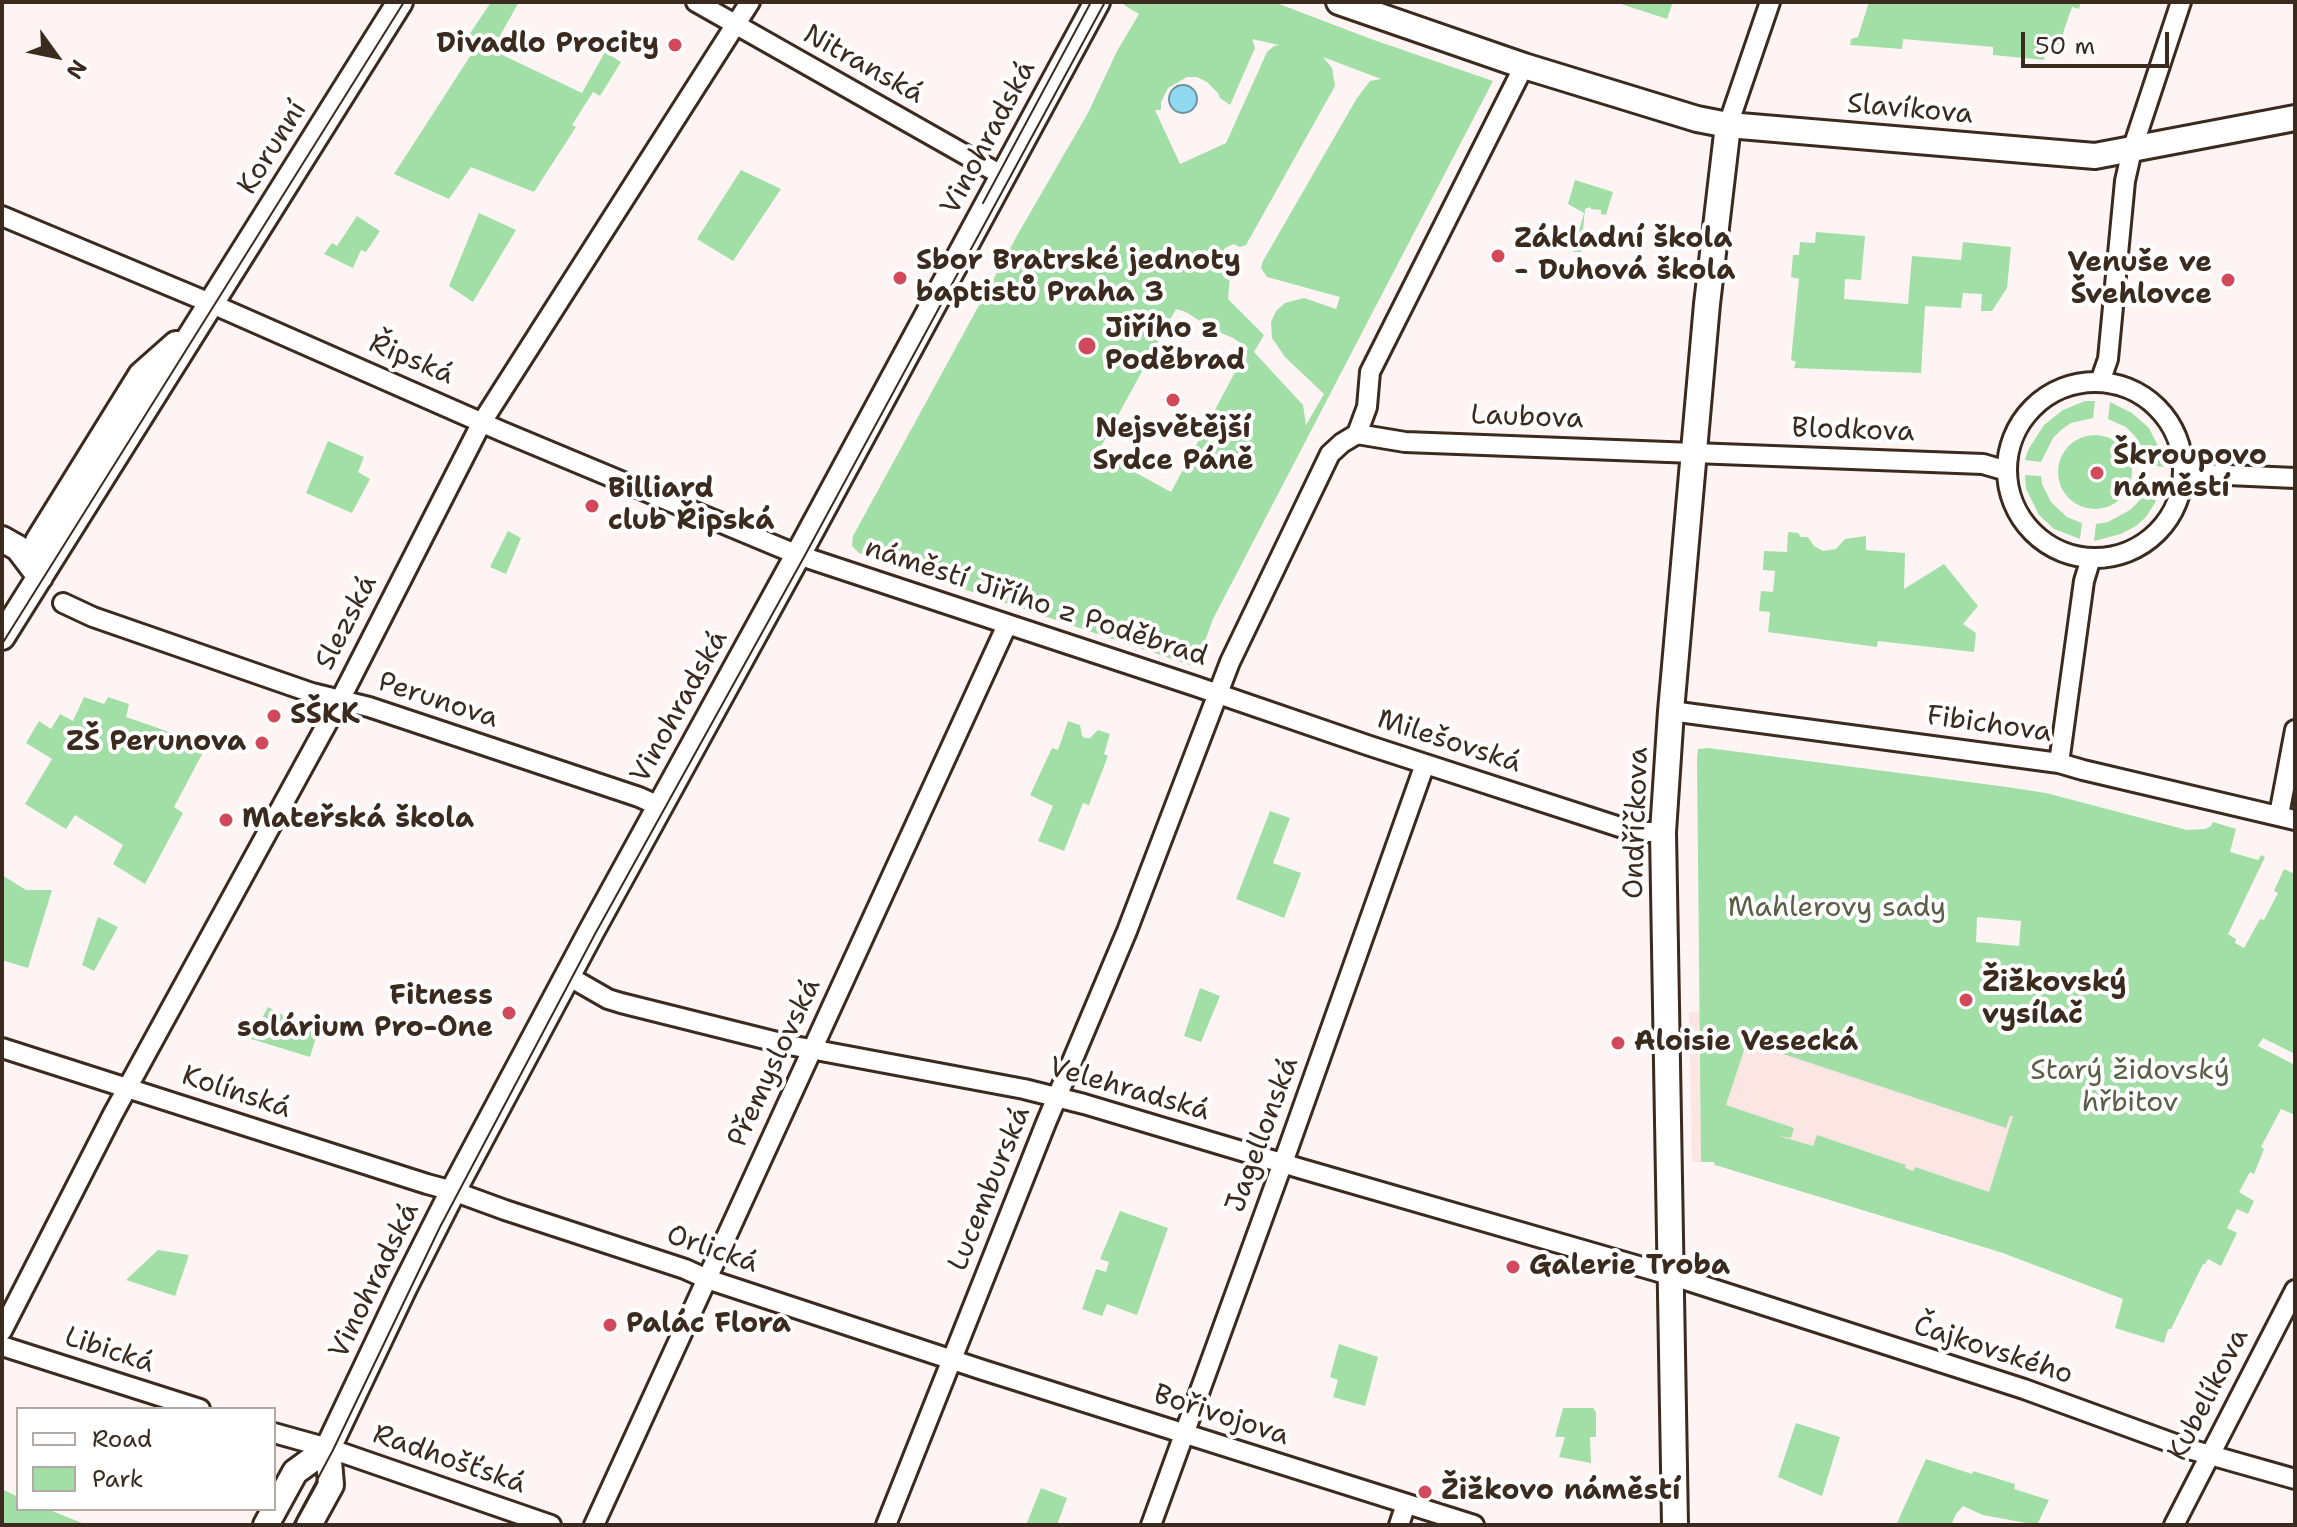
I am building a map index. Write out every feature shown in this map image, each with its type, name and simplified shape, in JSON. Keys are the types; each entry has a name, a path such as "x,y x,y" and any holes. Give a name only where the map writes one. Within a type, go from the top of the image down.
{"street":[{"name":"Korunní","path":"2,637 400,2"},
{"name":"Nitranská","path":"696,2 1003,176"},
{"name":"Slezská","path":"2,1331 128,1088 340,700 482,422 750,2"},
{"name":"Vinohradská","path":"276,1507 295,1472 328,1448 453,1191 1097,2"},
{"path":"1339,2 1389,10 1524,66 1370,372 1367,407 1357,434"},
{"path":"1728,125 1770,2"},
{"path":"2100,382 2108,359 2125,181 2132,150 2181,2"},
{"name":"Slavíkova","path":"1524,66 1697,119 1728,125 2095,156 2295,118"},
{"name":"Ondříčkova","path":"1675,1525 1663,832 1707,304 1728,125"},
{"name":"Řipská","path":"2,216 798,555"},
{"path":"2100,382 2131,389 2156,406 2166,417 2179,444 2183,473 2176,505 2156,534 2126,553 2091,558 2061,552 2033,533 2014,504 2007,471 2012,441 2018,427 2039,402 2068,386 2100,382"},
{"name":"Laubova","path":"1357,434 1405,442 1695,453"},
{"name":"náměstí Jiřího z Poděbrad","path":"798,555 1218,695 1254,609 1330,454 1357,434"},
{"name":"Blodkova","path":"1695,453 1983,464 2007,471"},
{"path":"2183,473 2295,478"},
{"path":"2,539 18,548 40,577"},
{"path":"2059,763 2084,581 2091,558"},
{"name":"Perunova","path":"63,603 93,617 312,693 384,712 659,806"},
{"name":"Přemyslovská","path":"594,1525 1007,625"},
{"name":"Milešovská","path":"1218,695 1626,829 1663,832"},
{"name":"Lucemburská","path":"886,1525 1057,1097 1127,931 1218,695"},
{"name":"Fibichova","path":"1671,711 2059,763 2287,817"},
{"path":"2287,817 2295,730"},
{"name":"Jagellonská","path":"1151,1525 1425,764"},
{"name":"Velehradská","path":"568,976 621,1003 811,1050 1057,1097 1673,1276"},
{"name":"Kolínská","path":"2,1048 453,1191"},
{"name":"Orlická","path":"453,1191 952,1360"},
{"name":"Čajkovského","path":"1673,1276 2024,1389 2209,1455 2295,1479"},
{"name":"Kubelíkova","path":"2174,1525 2295,1290"},
{"name":"Libická","path":"2,1346 194,1407"},
{"name":"Bořivojova","path":"952,1360 1474,1525"},
{"path":"276,1434 328,1448"},
{"name":"Vinohradská","path":"309,1525 331,1485 328,1448"},
{"name":"Radhošťská","path":"328,1448 551,1525"},
{"path":"1399,1525 1406,1504"}],"shaded area":[{"path":"1973,945 2031,951 2031,1203 1715,1165 1714,1162 1692,1162 1689,1012 1754,1013"}],"green space":[{"path":"491,2 519,2 492,50 582,93 605,52 621,62 600,96 593,92 572,125 576,127 534,192 471,167 449,199 394,174 478,44 467,38"},
{"path":"1126,2 1274,2 1493,81 1213,619 1197,663 1193,666 871,558 852,546 853,536 1019,232 1088,113 1117,51 1139,14 1124,5","holes":["1252,39 1279,45 1267,52 1226,143 1180,164 1155,110 1161,110 1161,102 1168,88 1187,77 1197,77 1207,82 1230,105 1255,48","1323,57 1381,79 1370,81 1357,98 1261,268 1267,277 1340,297 1336,309 1304,298 1285,303 1276,311 1271,322 1272,338 1285,357 1324,394 1306,425 1303,405 1254,352 1264,335 1228,299 1230,275 1228,265 1220,256 1225,248 1234,244 1240,247 1246,245 1335,86 1332,68","1176,309 1206,325 1208,322 1248,348 1171,492 1098,452"]},
{"path":"1615,2 1673,2 1667,19"},
{"path":"1869,2 2081,2 2079,9 2072,7 2059,45 2046,41 2044,60 1993,55 1993,47 1903,39 1902,49 1850,45 1851,39 1858,37"},
{"path":"741,170 781,189 733,261 697,239"},
{"path":"1575,180 1613,192 1606,215 1601,214 1601,210 1585,209 1581,252 1573,252 1584,213 1568,204"},
{"path":"479,213 516,230 473,302 449,286"},
{"path":"357,216 380,231 366,252 361,250 353,268 324,254 332,243 337,246"},
{"path":"1816,232 1865,236 1861,280 1845,279 1844,299 1908,304 1912,256 1961,260 1963,242 2011,247 2007,288 1992,311 1981,311 1982,294 1963,293 1961,308 1925,306 1921,373 1794,368 1796,362 1791,360 1799,279 1791,277 1793,255 1799,255 1800,242 1815,243"},
{"path":"2085,401 2095,401 2093,418 2071,423 2061,430 2053,438 2041,462 2025,460 2044,425 2063,410"},
{"path":"2110,402 2132,413 2149,428 2163,456 2164,467 2148,465 2135,436 2126,427 2108,419"},
{"path":"2095,435 2109,438 2121,446 2129,458 2132,472 2129,486 2121,498 2109,506 2095,509 2081,506 2069,498 2061,486 2058,472 2061,458 2069,446 2081,438"},
{"path":"328,441 364,457 358,472 370,479 352,513 306,493"},
{"path":"2025,475 2041,476 2051,502 2067,517 2082,523 2080,539 2054,529 2039,515 2026,489"},
{"path":"2147,481 2162,481 2155,503 2146,517 2121,534 2094,541 2096,524 2108,522 2130,510 2139,501"},
{"path":"508,531 521,538 506,574 490,567"},
{"path":"1788,532 1808,537 1814,546 1823,551 1836,549 1845,539 1866,536 1866,550 1905,553 1904,589 1944,564 1978,606 1963,624 1976,633 1974,652 1878,641 1877,647 1768,632 1770,612 1759,611 1761,591 1773,592 1775,571 1763,570 1764,551 1787,552"},
{"path":"84,697 104,704 108,697 129,704 126,717 207,745 174,807 183,813 145,884 113,864 123,845 75,815 66,829 25,804 52,759 26,743 39,721 51,729 60,714 73,721"},
{"path":"1068,721 1080,725 1085,738 1090,738 1098,730 1110,734 1104,754 1108,756 1089,805 1083,803 1064,851 1038,841 1053,806 1030,795 1052,748 1058,750"},
{"name":"Mahlerovy sady","path":"1698,749 2046,793 2187,830 2205,829 2213,822 2236,829 2230,852 2258,860 2261,855 2265,857 2228,934 2244,948 2278,893 2274,891 2284,869 2295,874 2295,1054 2263,1038 2258,1046 2295,1065 2295,1115 2281,1109 2261,1147 2264,1149 2254,1174 2250,1172 2239,1192 2254,1201 2248,1214 2237,1209 2227,1228 2237,1233 2221,1266 2208,1259 2203,1264 2171,1329 2168,1329 2164,1343 2115,1328 2123,1299 2003,1253 1715,1165 1714,1162 1701,1162","holes":["1977,917 2021,921 2019,946 1976,942","1754,1031 1758,1032 1753,1044 2006,1128 2010,1116 2013,1116 1989,1192 1915,1167 1913,1171 1905,1168 1906,1165 1817,1135 1813,1146 1776,1135 1791,1138 1794,1128 1726,1105 1745,1047 1748,1048"]},
{"path":"1270,811 1290,818 1273,863 1301,873 1284,918 1236,899"},
{"path":"2,875 26,890 52,890 28,968 2,960"},
{"path":"98,917 118,927 94,971 82,965"},
{"path":"1200,988 1220,996 1201,1042 1184,1036"},
{"path":"268,1007 317,1034 310,1057 251,1039"},
{"path":"1120,1211 1168,1228 1137,1315 1107,1304 1102,1316 1082,1309 1096,1269 1106,1272 1109,1262 1100,1259"},
{"path":"158,1250 189,1255 175,1296 126,1280"},
{"path":"1339,1344 1378,1357 1365,1406 1333,1397 1338,1380 1330,1377"},
{"path":"1563,1408 1593,1408 1596,1412 1596,1437 1590,1437 1591,1463 1559,1457 1565,1437 1555,1437"},
{"path":"1796,1423 1840,1437 1822,1496 1778,1477"},
{"path":"1926,1459 2015,1484 2014,1489 2049,1500 2037,1525 1983,1515 1963,1506 1951,1525 1896,1525"},
{"path":"1041,1488 1067,1498 1057,1525 1026,1525"},
{"path":"2,1489 16,1496 16,1511 52,1511 87,1525 2,1525"}],"water":[{"path":"1183,85 1193,89 1197,99 1193,109 1183,113 1173,109 1169,99 1173,89"}],"tram line":[{"path":"2,644 404,2"},
{"path":"983,203 1091,2"},
{"path":"293,1525 333,1450 440,1227 595,934 1105,2"}],"place":[{"name":"Divadlo Procity","path":"675,45"},
{"name":"Základní škola - Duhová škola","path":"1498,256"},
{"name":"Sbor Bratrské jednoty baptistů Praha 3","path":"900,278"},
{"name":"Venuše ve Švehlovce","path":"2228,280"},
{"name":"Jiřího z Poděbrad","path":"1087,346"},
{"name":"Nejsvětější Srdce Páně","path":"1173,400"},
{"name":"Škroupovo náměstí","path":"2097,473"},
{"name":"Billiard club Řipská","path":"592,506"},
{"name":"SŠKK","path":"274,716"},
{"name":"ZŠ Perunova","path":"262,743"},
{"name":"Mateřská škola","path":"226,820"},
{"name":"Žižkovský vysílač","path":"1966,1000"},
{"name":"Fitness solárium Pro-One","path":"509,1013"},
{"name":"Aloisie Vesecká","path":"1618,1043"},
{"name":"Galerie Troba","path":"1513,1267"},
{"name":"Palác Flora","path":"610,1325"},
{"name":"Žižkovo náměstí","path":"1425,1492"}],"park label":[{"name":"Starý židovský hřbitov","path":"2130,1088"}]}
